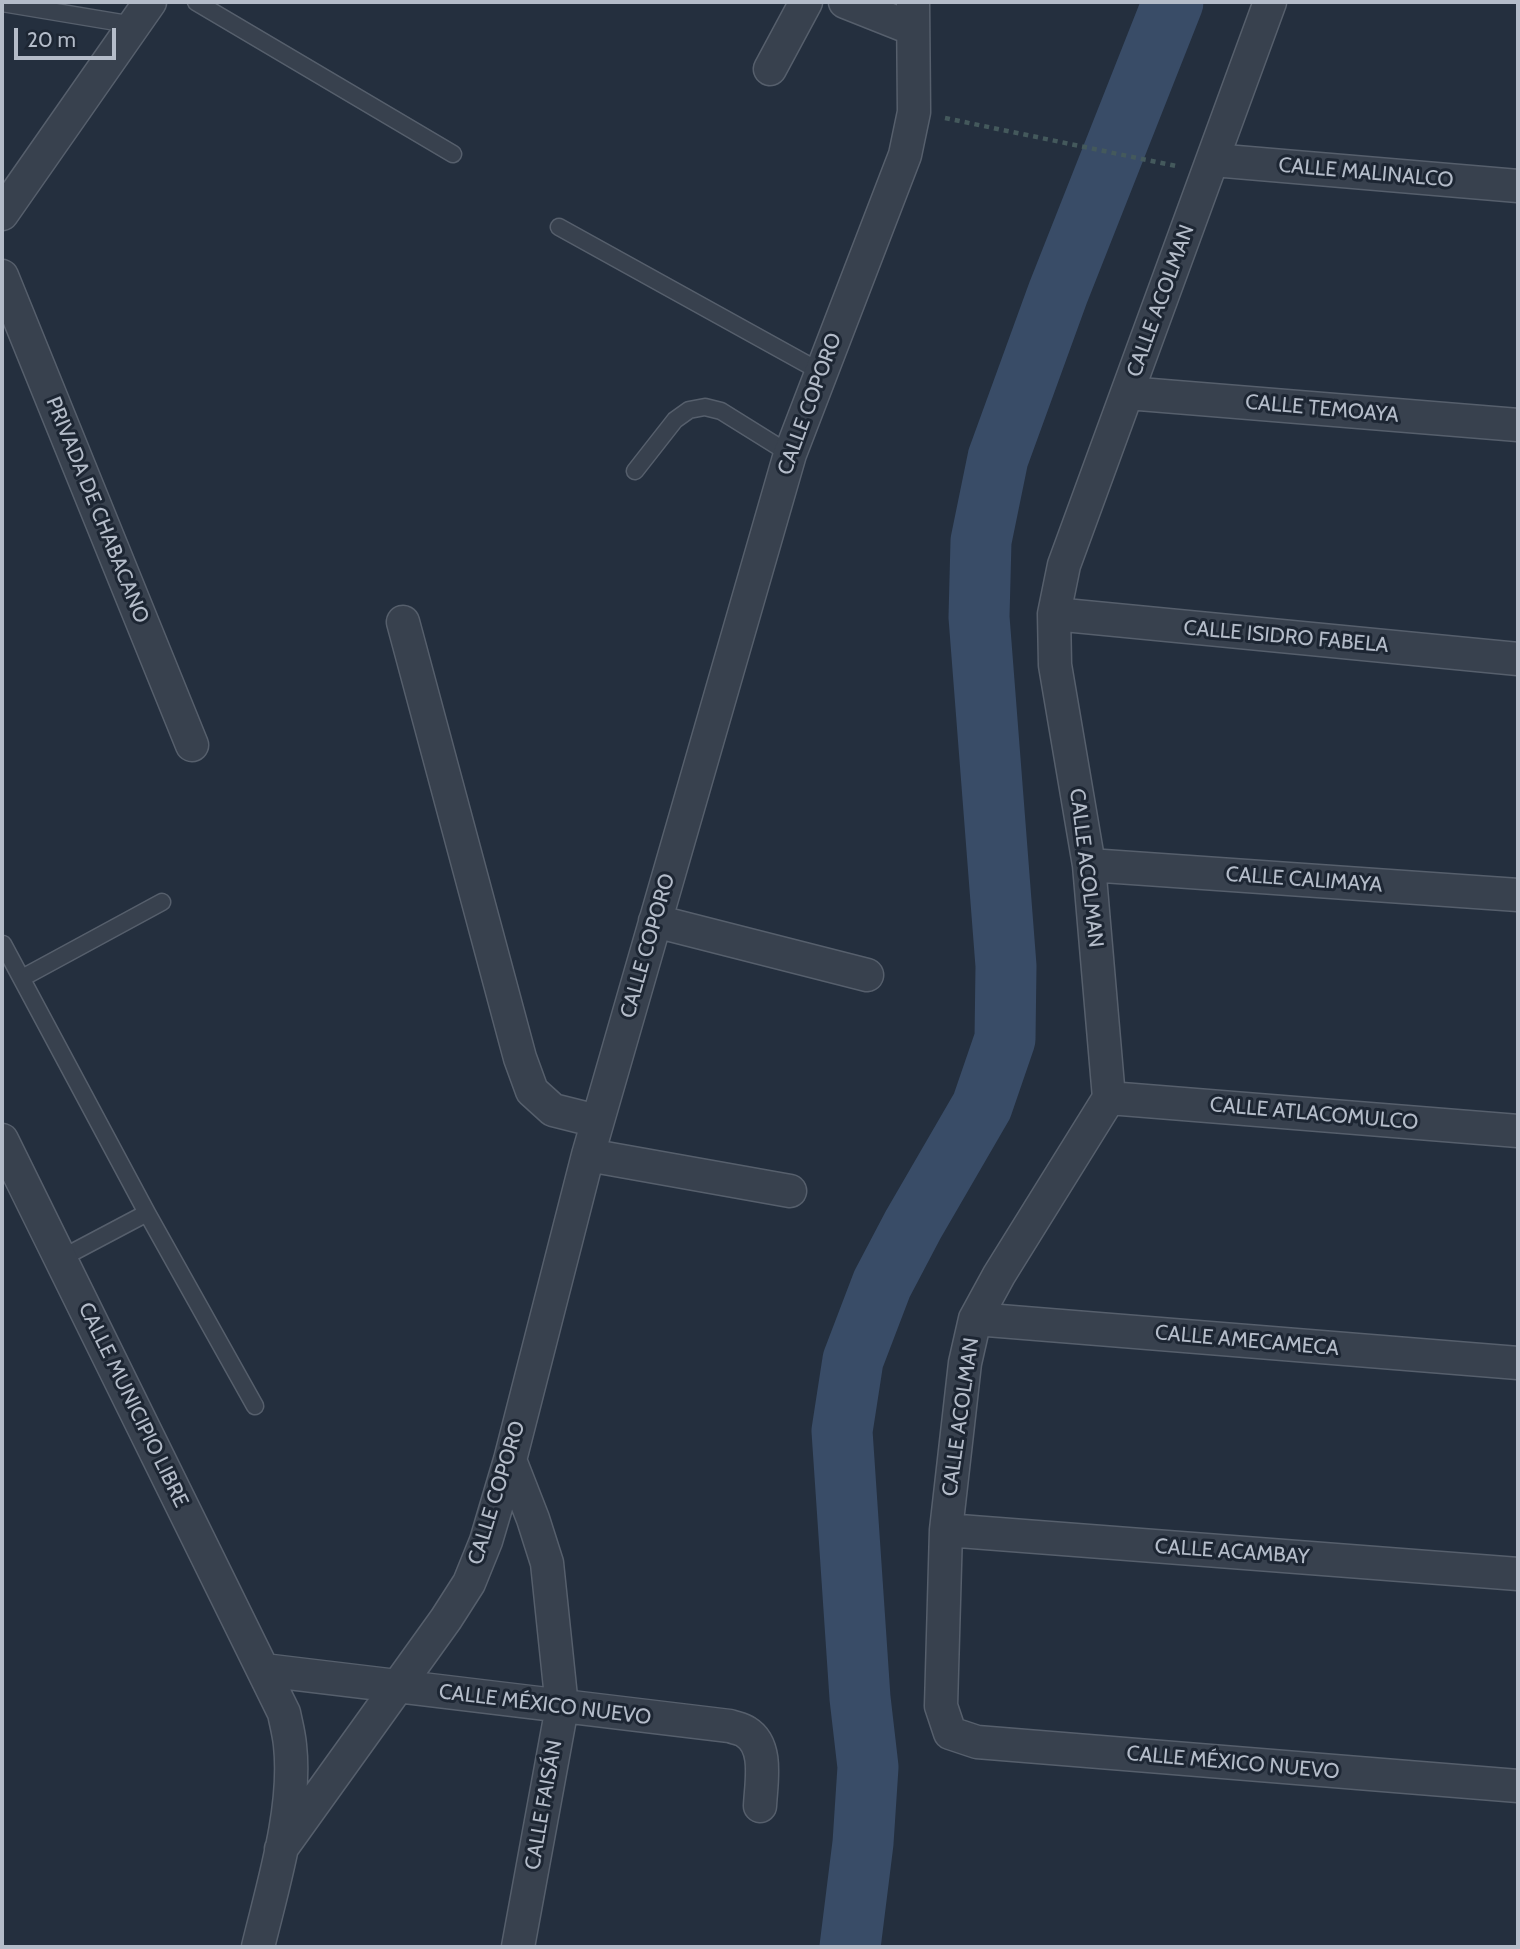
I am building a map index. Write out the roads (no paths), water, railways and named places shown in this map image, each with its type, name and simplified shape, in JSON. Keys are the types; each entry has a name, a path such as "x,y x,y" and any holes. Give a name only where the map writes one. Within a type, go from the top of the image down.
{"street":[{"path":"769,69 806,2"},
{"path":"845,2 913,15"},
{"name":"CALLE ACOLMAN","path":"950,1733 941,1706 946,1530 965,1363 975,1320 999,1275 1109,1098 1089,864 1055,665 1054,614 1064,565 1270,2"},
{"path":"2,214 142,13"},
{"name":"CALLE COPORO","path":"281,1849 446,1619 469,1583 486,1541 510,1460 597,1121 790,454 905,155 914,111 913,15"},
{"name":"CALLE MALINALCO","path":"1211,166 1518,187"},
{"name":"PRIVADA DE CHABACANO","path":"2,276 192,745"},
{"name":"CALLE TEMOAYA","path":"1126,393 1518,425"},
{"name":"CALLE ISIDRO FABELA","path":"1054,614 1518,659"},
{"path":"403,622 520,1058 532,1091 553,1110 597,1121"},
{"name":"CALLE CALIMAYA","path":"1089,864 1518,895"},
{"path":"655,922 867,975"},
{"name":"CALLE ATLACOMULCO","path":"1109,1098 1518,1131"},
{"name":"CALLE MUNICIPIO LIBRE","path":"2,1140 264,1671"},
{"path":"588,1155 790,1191"},
{"name":"CALLE AMECAMECA","path":"975,1320 1518,1363"},
{"name":"CALLE FAISÁN","path":"510,1460 547,1563 562,1707 518,1947"},
{"name":"CALLE ACAMBAY","path":"946,1530 1518,1574"},
{"name":"CALLE COPORO","path":"258,1947 281,1849 290,1786 290,1745 284,1713 264,1671"},
{"name":"CALLE MÉXICO NUEVO","path":"264,1671 730,1726 747,1732 758,1745 762,1763 760,1806"},
{"name":"CALLE MÉXICO NUEVO","path":"950,1733 977,1742 1518,1786"}],"lane":[{"path":"196,2 453,154"},
{"path":"2,3 142,13"},
{"path":"559,227 821,372"},
{"path":"635,471 675,419 689,410 705,407 722,411 790,454"},
{"path":"22,978 162,902"},
{"path":"3,944 147,1213 255,1406"},
{"path":"60,1259 147,1213"}],"waterway":[{"path":"850,1947 863,1843 868,1767 860,1698 842,1431 853,1360 882,1284 982,1106 1005,1039 1006,966 979,617 981,541 998,458 1058,293 1173,2"}]}
